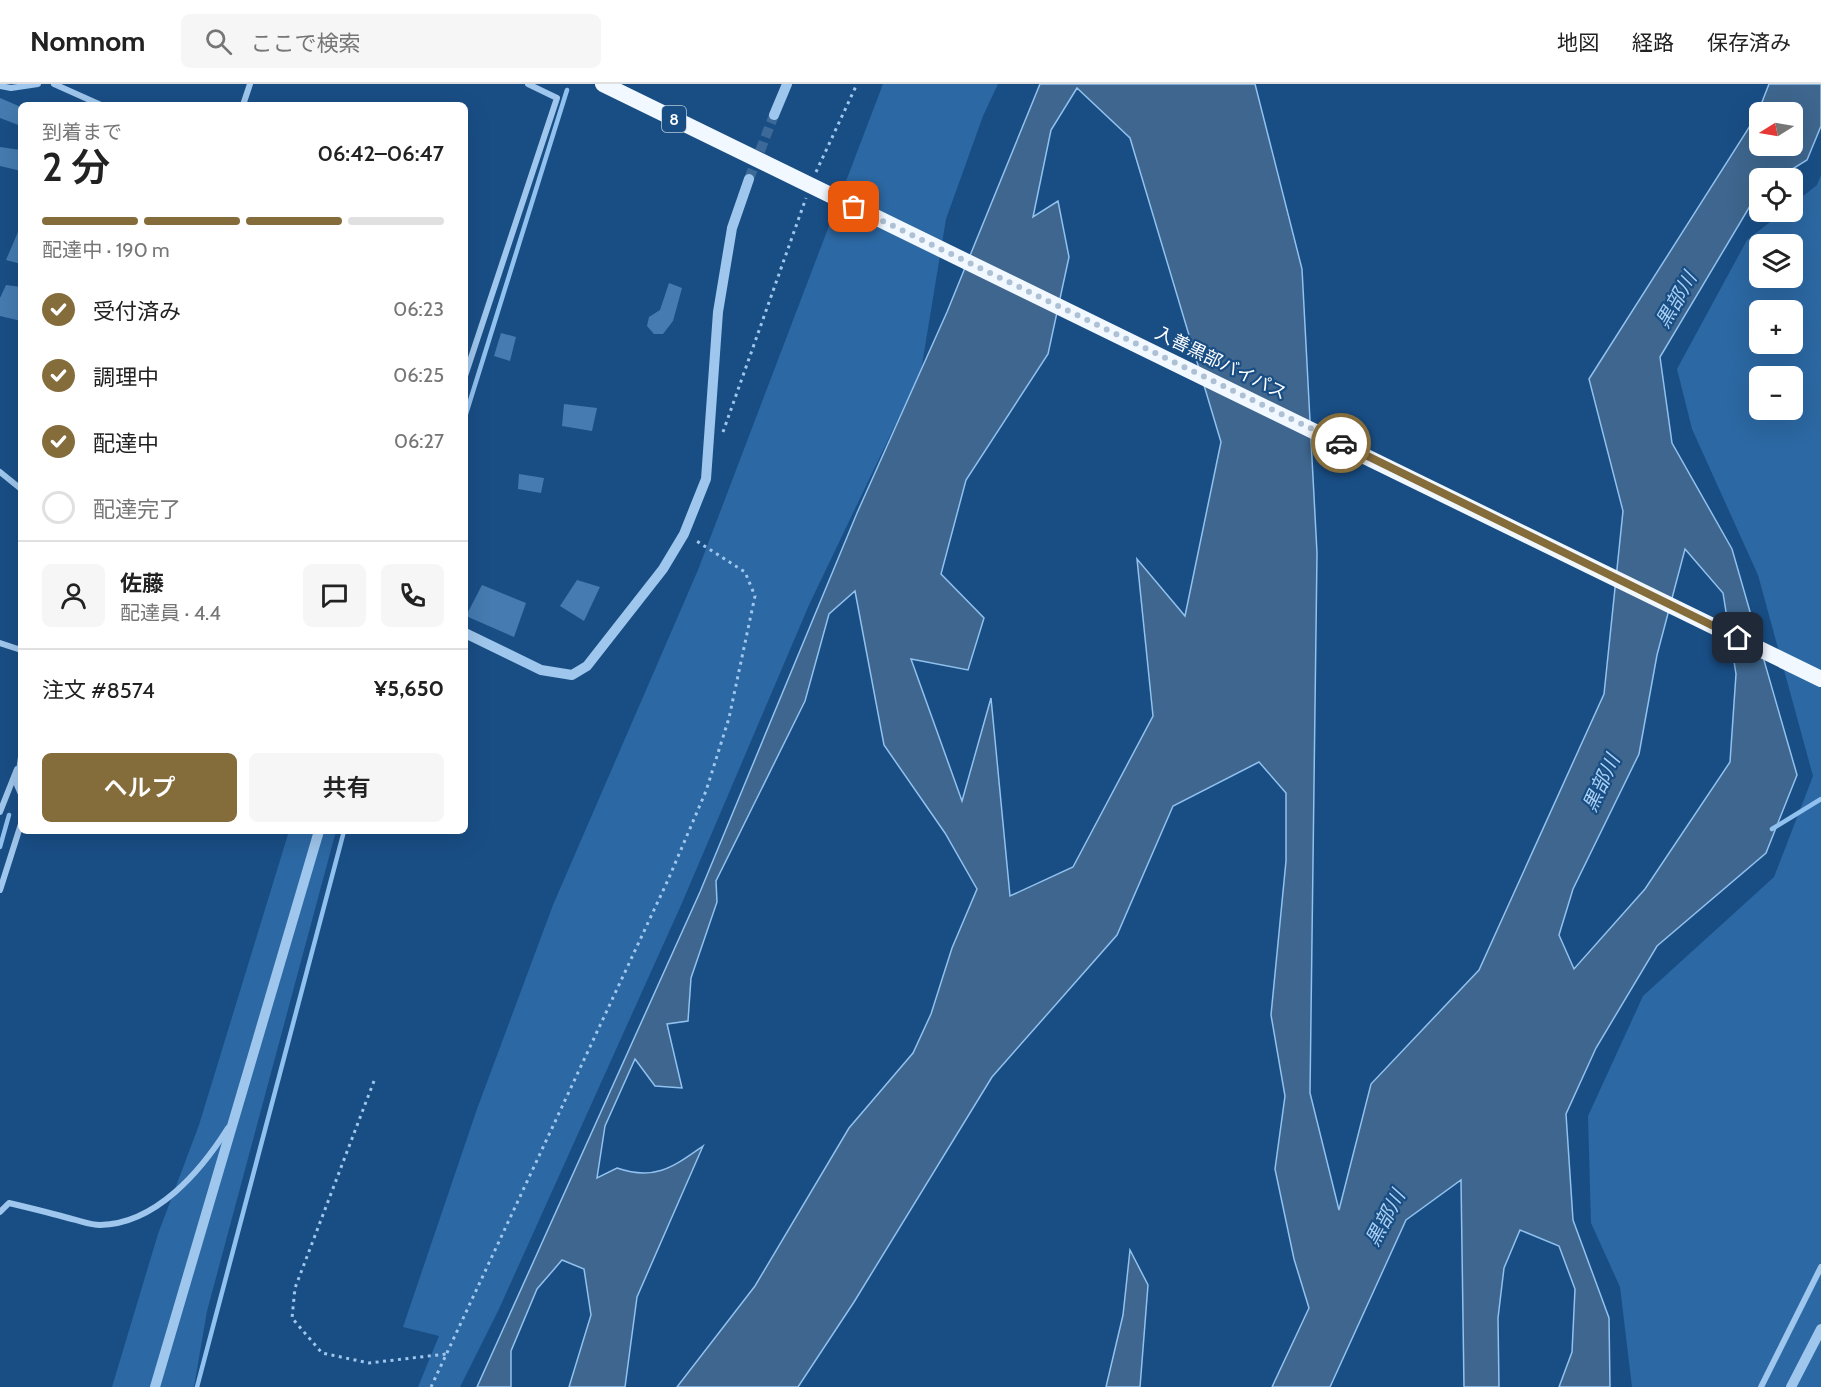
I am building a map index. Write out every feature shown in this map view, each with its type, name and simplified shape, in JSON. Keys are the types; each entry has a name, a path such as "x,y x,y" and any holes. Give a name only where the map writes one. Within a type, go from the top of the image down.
{"highway":[{"name":"入善黒部バイパス","path":"603,84 1821,679"}],"street":[{"path":"0,86 11,88 38,84"},
{"path":"54,84 94,102"},
{"path":"244,102 250,84"},
{"path":"468,367 556,98 528,84"},
{"path":"774,116 787,84"},
{"path":"468,634 542,670 572,675 587,666 663,569 684,534 706,479 718,312 732,228 749,179"},
{"path":"0,472 18,487"},
{"path":"0,644 18,649"},
{"path":"17,768 18,787"},
{"path":"0,812 17,768"},
{"path":"0,890 18,833"},
{"path":"155,1387 318,834"},
{"path":"0,1212 9,1203 99,1225 134,1218 162,1202 186,1181 211,1155 232,1122"},
{"path":"1761,1387 1821,1267"},
{"path":"1791,1387 1821,1329"}],"path":[{"path":"814,177 857,84"},
{"path":"722,435 807,196"},
{"path":"431,1387 668,880 706,791 729,718 755,596 745,572 684,534"},
{"path":"374,1082 295,1288 292,1318 322,1353 369,1364 446,1354"}],"shaded area":[{"path":"883,84 998,84 983,116 946,219 921,371 809,605 682,903 499,1309 460,1387 418,1387 439,1336 403,1327 477,1109 553,905 698,570"},
{"path":"1821,175 1821,1387 1632,1387 1620,1287 1591,1223 1588,1116 1643,996 1774,877 1813,776 1758,575 1692,429 1677,369 1749,238 1749,288 1803,288 1803,234 1755,234 1770,222 1803,222 1803,196 1817,185"},
{"path":"288,834 335,834 207,1311 194,1387 112,1387 158,1234 199,1125"}],"water":[{"name":"黒部川","path":"1040,84 1255,84 1302,269 1317,553 1310,1093 1339,1210 1371,1084 1479,970 1604,694 1623,511 1589,379 1749,128 1749,156 1803,156 1803,102 1762,102 1769,84 1821,84 1821,126 1807,160 1794,168 1749,168 1749,208 1660,357 1672,443 1732,549 1797,775 1766,853 1657,946 1596,1048 1566,1114 1573,1220 1609,1318 1610,1387 1559,1387 1572,1352 1575,1289 1559,1246 1520,1230 1504,1268 1498,1318 1499,1387 1464,1387 1461,1180 1406,1220 1330,1387 1272,1387 1309,1308 1294,1259 1275,1169 1285,1096 1271,1015 1286,861 1286,793 1259,762 1173,806 1117,935 992,1077 854,1302 798,1387 677,1387 755,1286 849,1128 913,1053 931,1014 952,948 977,889 945,833 884,745 855,591 829,614 805,701 716,881 717,902 691,978 688,1021 667,1024 682,1088 655,1086 635,1059 605,1126 597,1178 617,1168 642,1173 663,1170 703,1146 637,1297 625,1387 569,1387 591,1315 584,1269 562,1260 537,1289 511,1351 511,1387 477,1387 700,892 857,513 947,312","holes":["1077,88 1130,138 1221,442 1185,616 1137,559 1153,716 1073,867 1010,896 991,698 962,801 911,659 968,670 984,618 941,574 966,480 1048,354 1069,257 1058,201 1033,217 1051,130","1685,549 1723,593 1736,674 1730,762 1645,889 1574,969 1559,935 1573,889 1639,754 1657,655"]},
{"path":"1130,1250 1148,1285 1140,1387 1106,1387 1123,1315"}],"building":[{"path":"0,98 18,106 18,125 0,118"},
{"path":"0,147 18,150 18,170 0,166"},
{"path":"18,232 18,263 6,260"},
{"path":"669,283 682,288 673,321 663,334 654,334 647,326 649,317 660,310"},
{"path":"6,285 18,287 18,320 0,316 0,298"},
{"path":"501,333 516,337 510,361 494,356"},
{"path":"564,404 597,408 592,431 562,426"},
{"path":"519,474 544,478 541,493 518,489"},
{"path":"577,580 600,587 584,621 560,606"},
{"path":"482,585 526,603 514,637 468,617 468,612"}],"waterway":[{"path":"468,407 567,90"},
{"path":"1772,829 1821,799"},
{"path":"0,847 9,815"},
{"path":"197,1387 343,834"}],"tunnel":[{"path":"749,179 774,115"}],"way so far":[{"path":"854,207 1341,443"}],"route":[{"path":"1341,443 1738,638"}]}
